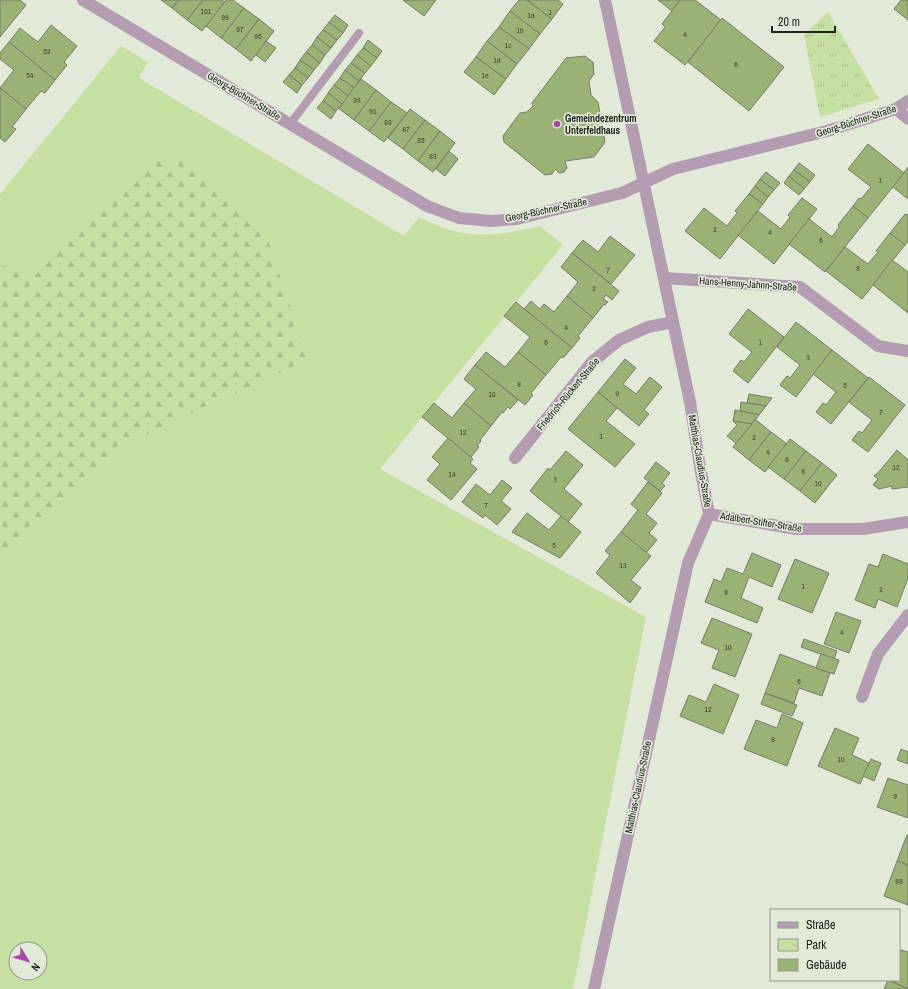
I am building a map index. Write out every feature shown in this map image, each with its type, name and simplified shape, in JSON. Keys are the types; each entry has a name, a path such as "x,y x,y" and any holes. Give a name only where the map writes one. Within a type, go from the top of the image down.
{"street":[{"name":"Georg-Büchner-Straße","path":"83,0 427,206 459,218 491,221 517,219 622,193 673,169 827,131 896,109 908,101"},
{"name":"Matthias-Claudius-Straße","path":"594,989 688,563 709,514 690,402 605,0"},
{"path":"896,109 908,119"},
{"name":"Hans-Henny-Jahnn-Straße","path":"664,278 800,287 878,346 908,351"},
{"name":"Friedrich-Rückert-Straße","path":"515,458 592,362 619,340 648,327 673,322"},
{"name":"Adalbert-Stifter-Straße","path":"709,514 796,529 863,529 908,522"},
{"path":"862,697 878,654 908,615"}],"lane":[{"path":"290,124 359,33"}],"green space":[{"path":"828,12 879,99 820,117 804,35"},
{"path":"121,46 148,62 139,78 404,236 419,217 435,225 451,230 479,235 507,233 540,226 563,245 380,469 646,617 573,989 0,989 0,555 143,436 308,360 36,274 0,265 0,194"},
{"path":"186,154 268,240 308,360 143,436 0,555 0,265 36,274 145,165"}],"building":[{"path":"0,0 20,0 26,5 0,37"},
{"path":"161,0 179,0 172,8"},
{"path":"179,0 203,0 187,20 172,8"},
{"path":"203,0 222,0 225,2 202,31 187,20"},
{"path":"226,0 233,0 244,8 221,38 206,26"},
{"path":"403,0 436,0 424,16"},
{"path":"519,0 527,0 552,19 540,34 510,11"},
{"path":"527,0 558,0 563,4 552,19"},
{"path":"658,0 680,0 672,11"},
{"path":"680,0 695,0 721,20 685,65 654,41 665,27 662,24"},
{"path":"901,0 908,0 908,20 894,9"},
{"path":"244,8 259,19 236,49 221,38"},
{"path":"510,11 540,34 529,49 499,27"},
{"path":"335,15 348,25 343,33 329,22"},
{"path":"722,18 784,67 749,111 688,62"},
{"path":"259,19 274,31 251,61 236,49"},
{"path":"329,22 343,33 337,40 323,30"},
{"path":"51,25 77,46 64,62 67,65 55,80 9,42 20,28 38,42"},
{"path":"499,27 529,49 517,64 487,41"},
{"path":"323,30 337,40 331,48 317,37"},
{"path":"317,37 331,48 325,55 312,45"},
{"path":"368,40 382,51 377,58 363,48"},
{"path":"266,41 276,48 265,62 256,55"},
{"path":"487,41 517,64 506,79 476,57"},
{"path":"9,42 55,80 45,93 41,91 26,109 0,88 14,70 0,59 0,53"},
{"path":"312,45 325,55 320,63 306,52"},
{"path":"363,48 377,58 371,66 357,55"},
{"path":"306,52 320,63 314,70 300,60"},
{"path":"357,55 371,66 365,73 351,63"},
{"name":"Gemeindezentrum Unterfeldhaus","path":"585,56 593,62 594,74 589,81 591,95 598,102 605,142 594,157 565,161 567,168 564,172 559,173 555,169 552,174 545,175 504,142 503,136 520,113 527,112 533,106 532,103 566,58"},
{"path":"476,57 506,79 494,95 464,72"},
{"path":"300,60 314,70 308,78 295,68"},
{"path":"351,63 365,73 359,81 345,70"},
{"path":"295,68 308,78 302,85 289,75"},
{"path":"345,70 359,81 354,88 340,78"},
{"path":"289,75 302,85 297,93 283,82"},
{"path":"340,78 354,88 348,96 334,85"},
{"path":"361,79 376,90 354,120 338,108"},
{"path":"334,85 348,96 342,104 328,93"},
{"path":"0,88 26,109 12,127 16,129 5,142 0,138"},
{"path":"376,90 391,102 369,131 354,120"},
{"path":"328,93 342,104 336,111 323,101"},
{"path":"323,101 336,111 331,119 317,108"},
{"path":"391,102 407,113 384,142 369,131"},
{"path":"410,109 425,120 403,149 388,138"},
{"path":"425,120 440,131 418,161 403,149"},
{"path":"440,131 455,143 433,172 418,161"},
{"path":"868,144 904,173 868,218 853,206 871,187 848,169"},
{"path":"449,151 458,159 445,176 436,169"},
{"path":"799,163 815,175 810,182 794,170"},
{"path":"908,167 908,199 893,187"},
{"path":"794,170 810,182 804,189 789,176"},
{"path":"766,172 780,183 774,190 760,179"},
{"path":"789,176 804,189 799,195 784,183"},
{"path":"760,179 774,190 768,197 755,186"},
{"path":"755,186 768,197 763,204 749,194"},
{"path":"749,194 763,204 720,259 685,231 704,208 727,226 737,213 735,211"},
{"path":"802,198 817,209 774,264 738,235 758,211 781,229 790,217 788,215"},
{"path":"853,206 868,218 825,272 789,244 809,219 832,237 839,227 838,225"},
{"path":"905,214 908,214 908,241 905,245 890,233"},
{"path":"890,233 905,245 862,299 826,271 845,247 868,264 878,252 876,251"},
{"path":"610,236 635,255 611,284 572,253 583,240 598,252"},
{"path":"572,253 619,291 612,300 606,295 603,299 608,302 605,305 604,304 593,318 567,296 578,282 561,267"},
{"path":"892,260 908,272 908,313 873,285"},
{"path":"567,296 593,318 578,336 580,338 572,348 524,309 531,301 540,309 544,304 554,312"},
{"path":"516,302 572,348 563,358 561,357 546,375 518,352 530,337 504,316"},
{"path":"748,309 784,337 748,383 733,371 741,360 744,362 752,352 729,334"},
{"path":"796,322 832,350 796,397 780,385 787,376 790,378 800,365 777,347"},
{"path":"832,350 868,378 831,424 816,412 823,403 826,405 836,392 813,374"},
{"path":"486,352 505,367 518,352 546,375 531,393 533,395 525,405 475,365"},
{"path":"625,359 636,368 623,384 636,394 650,377 662,387 644,410 649,414 639,426 598,392"},
{"path":"475,365 518,400 510,409 508,407 503,413 502,412 491,426 464,403 476,389 464,379"},
{"path":"869,377 905,405 868,452 852,440 859,431 862,433 872,420 849,402"},
{"path":"598,392 617,408 606,421 635,444 615,467 568,429"},
{"path":"749,394 772,398 766,406 747,403"},
{"path":"741,402 766,406 759,415 740,411"},
{"path":"434,403 452,418 464,403 491,426 480,440 481,441 477,446 479,447 471,457 422,417"},
{"path":"735,410 759,415 752,424 733,421"},
{"path":"755,419 771,432 749,460 733,447"},
{"path":"733,421 752,424 736,443 727,436 737,425"},
{"path":"771,432 787,444 765,472 749,460"},
{"path":"448,438 473,459 470,463 477,469 451,500 427,480 440,464 432,457"},
{"path":"790,439 806,451 784,479 768,467"},
{"path":"897,450 908,460 908,487 892,489 892,486 879,489 873,485 878,479 874,476"},
{"path":"566,451 583,465 564,489 582,504 568,522 530,491 548,468 550,470"},
{"path":"806,451 822,463 800,491 784,479"},
{"path":"656,462 670,473 662,483 665,486 660,491 644,478"},
{"path":"822,463 837,475 815,503 800,491"},
{"path":"502,480 512,488 501,501 511,509 497,525 485,515 483,518 462,502 476,484 490,495"},
{"path":"648,482 662,493 646,514 657,523 649,533 657,540 646,553 621,532 638,510 631,504"},
{"path":"527,513 549,530 561,516 581,532 560,558 512,532"},
{"path":"621,532 651,556 631,580 641,588 630,603 596,573 610,555 605,551"},
{"path":"752,553 781,565 772,587 749,577 741,598 763,608 757,623 705,602 714,579 721,582 727,568 743,574"},
{"path":"883,554 908,564 908,578 897,607 878,599 875,608 855,600 869,564 878,567"},
{"path":"795,559 829,573 812,613 778,599"},
{"path":"836,612 861,621 849,653 824,644"},
{"path":"712,618 752,634 735,677 712,668 719,650 701,643"},
{"path":"804,639 837,651 834,659 801,647"},
{"path":"780,654 830,673 822,696 799,688 794,703 765,693"},
{"path":"821,654 839,660 834,674 816,668"},
{"path":"714,684 739,695 723,734 680,716 689,695 706,702"},
{"path":"765,693 797,705 792,716 761,704"},
{"path":"782,714 803,723 787,766 744,749 756,720 777,728"},
{"path":"835,728 859,738 852,755 869,763 860,784 818,766"},
{"path":"901,749 908,752 908,764 897,760"},
{"path":"871,759 881,763 874,781 863,776"},
{"path":"888,778 908,785 908,818 877,807"},
{"path":"908,835 908,865 897,861"},
{"path":"897,861 908,865 908,905 884,896"},
{"path":"901,950 908,952 908,989 890,981 900,981"},
{"path":"888,981 890,981 908,989 884,989"}],"place":[{"name":"Gemeindezentrum Unterfeldhaus","path":"557,124"}]}
